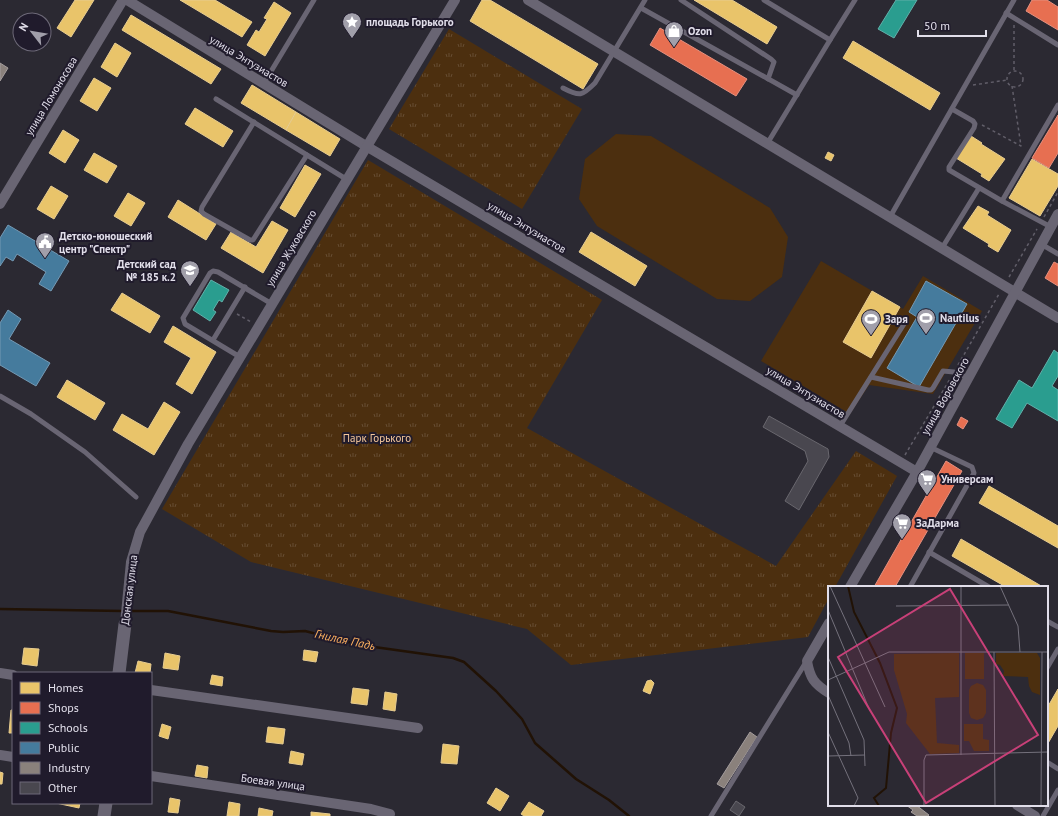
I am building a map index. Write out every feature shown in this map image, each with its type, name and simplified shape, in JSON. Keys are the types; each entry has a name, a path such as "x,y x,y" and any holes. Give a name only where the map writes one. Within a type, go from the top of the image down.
{"street":[{"name":"улица Ломоносова","path":"0,204 123,0"},
{"name":"улица Энтузиастов","path":"127,0 366,146 917,472"},
{"name":"улица Жуковского","path":"152,510 188,444 258,326 455,0"},
{"path":"528,0 1058,318"},
{"name":"улица Воровского","path":"851,586 917,472 1058,214"},
{"name":"Донская улица","path":"120,672 131,562 140,532 152,510"},
{"path":"828,625 807,661 809,674 814,682 828,692"},
{"path":"0,673 12,674"},
{"path":"152,690 418,728"},
{"path":"0,755 12,757"},
{"name":"Боевая улица","path":"152,776 371,809 390,814"},
{"path":"104,816 106,804"},
{"path":"1018,806 1035,816"}],"lane":[{"path":"264,83 314,0"},
{"path":"563,88 579,95 595,83 645,0"},
{"path":"681,0 771,59 774,62 768,79"},
{"path":"764,0 830,40"},
{"path":"767,144 855,0"},
{"path":"890,217 1014,0"},
{"path":"641,8 797,95"},
{"path":"1006,13 1058,45"},
{"path":"216,99 346,179"},
{"path":"1002,201 1058,105"},
{"path":"952,109 973,120 975,124 974,128 949,167 949,170 1002,201 1051,227"},
{"path":"254,122 202,207 204,214 250,240 253,240 307,155"},
{"path":"942,248 979,188"},
{"path":"1041,244 1058,254"},
{"path":"240,357 185,324 183,321 183,318 210,273 214,271 218,272 272,304"},
{"path":"213,340 245,287"},
{"path":"840,426 904,324"},
{"path":"871,378 928,390 933,388 943,370 954,372 968,378"},
{"path":"0,396 31,414 85,452 136,497"},
{"path":"911,586 974,473 972,467 930,447"},
{"path":"929,552 987,586"},
{"path":"1048,622 1058,627"},
{"path":"1048,666 1058,649"},
{"path":"711,816 807,661"},
{"path":"1048,763 1058,769"},
{"path":"1043,816 1058,790"}],"path":[{"path":"1014,18 1014,70"},
{"path":"1014,70 1018,71 1023,78 1020,85 1016,87 1008,84 1007,80 1007,76 1014,70"},
{"path":"965,86 1007,80"},
{"path":"973,120 1021,146 1012,86"},
{"path":"901,462 1058,192"},
{"path":"230,310 258,326"}],"green space":[{"path":"449,29 582,109 522,209 389,129"},
{"path":"616,134 651,136 770,208 788,237 782,277 750,301 717,299 597,226 579,199 585,159"},
{"name":"Парк Горького","path":"368,160 602,300 527,428 776,566 856,451 897,476 836,586 828,586 828,600 808,637 571,665 527,629 251,562 162,509"},
{"name":"Заря","path":"821,261 903,309 923,276 982,311 933,394 869,385 850,414 761,361"}],"building: Homes":[{"path":"75,0 94,0 71,37 57,28"},
{"path":"180,0 215,0 252,22 242,37"},
{"path":"482,0 490,0 598,64 583,89 470,21"},
{"path":"694,0 732,0 777,27 767,44"},
{"path":"274,2 291,13 265,56 247,45 256,30 259,32 267,19 264,18"},
{"path":"131,15 221,69 211,84 122,30"},
{"path":"853,41 940,93 930,110 843,58"},
{"path":"115,43 131,53 117,77 101,67"},
{"path":"94,78 111,88 97,111 80,101"},
{"path":"252,85 296,112 286,130 241,103"},
{"path":"195,108 233,131 223,147 185,124"},
{"path":"296,112 340,139 330,156 286,130"},
{"path":"63,130 79,140 65,163 49,153"},
{"path":"971,136 1005,159 989,181 981,176 982,174 956,158"},
{"path":"828,152 834,155 831,161 825,158"},
{"path":"94,153 117,166 107,183 84,170"},
{"path":"1032,159 1058,174 1058,186 1040,216 1009,198"},
{"path":"305,165 321,174 295,217 280,208"},
{"path":"51,186 68,196 54,219 37,209"},
{"path":"128,193 145,203 131,226 114,216"},
{"path":"178,200 216,224 206,240 168,217"},
{"path":"978,206 989,212 987,215 1011,230 998,252 988,246 989,244 963,228"},
{"path":"272,221 288,230 263,273 221,248 231,232 256,247"},
{"path":"591,232 647,266 635,286 579,252"},
{"path":"872,291 900,307 871,358 843,342"},
{"path":"122,293 160,316 150,333 111,310"},
{"path":"173,326 216,352 192,394 176,384 191,358 164,342"},
{"path":"67,380 105,403 95,420 57,397"},
{"path":"164,402 180,412 154,455 113,430 122,414 148,429"},
{"path":"989,486 1058,526 1058,548 979,503"},
{"path":"961,539 1041,586 1004,586 952,556"},
{"path":"24,648 39,649 37,666 22,664"},
{"path":"304,650 318,652 316,662 303,660"},
{"path":"165,653 180,656 178,670 163,668"},
{"path":"138,661 151,664 150,672 135,672"},
{"path":"212,675 223,677 222,686 210,684"},
{"path":"651,680 654,683 650,694 643,691 647,681"},
{"path":"353,688 369,690 367,705 351,703"},
{"path":"1058,689 1058,726 1048,743 1048,706"},
{"path":"385,692 397,694 395,711 383,709"},
{"path":"11,710 12,710 12,733 9,733"},
{"path":"162,724 171,727 168,739 159,736"},
{"path":"268,727 285,729 283,744 266,742"},
{"path":"443,744 459,746 457,764 441,763"},
{"path":"291,751 304,754 302,765 289,763"},
{"path":"197,765 208,767 207,778 195,776"},
{"path":"0,772 3,773 2,784 0,784"},
{"path":"496,788 509,796 500,811 487,803"},
{"path":"170,798 180,800 178,813 168,812"},
{"path":"229,802 240,804 239,816 227,816"},
{"path":"529,802 544,811 541,816 524,816 521,814"},
{"path":"61,804 80,804 79,808"},
{"path":"259,808 273,811 272,816 258,816"},
{"path":"311,812 330,814 330,816 311,816"}],"building: Shops":[{"path":"1032,0 1047,0 1058,7 1058,30 1026,11"},
{"path":"660,28 747,79 736,96 650,45"},
{"path":"1058,115 1058,153 1049,168 1032,158"},
{"path":"1054,262 1058,264 1058,286 1045,278"},
{"path":"961,417 968,421 963,429 957,425"},
{"path":"946,461 962,471 896,586 875,586"}],"building: Schools":[{"path":"896,0 917,0 894,38 878,29"},
{"path":"211,280 229,290 222,302 219,300 213,310 216,312 210,321 193,310"},
{"path":"1054,350 1058,353 1058,376 1052,386 1058,390 1058,421 1027,403 1012,428 996,419 1019,380 1032,388"}],"building: Public":[{"name":"Детско-юношеский центр \"Спектр\"","path":"8,225 69,261 51,291 39,284 46,272 17,254 13,261 6,257 0,266 0,238"},
{"path":"926,281 967,304 919,387 887,368 917,317 909,312"},
{"path":"8,310 21,319 9,339 50,363 36,386 0,365 0,323"}],"building: Industry":[{"path":"0,63 8,68 0,81"},
{"path":"750,732 757,737 724,788 717,784"},
{"path":"907,806 917,806 929,815 917,816 911,812 913,810"}],"building: Other":[{"path":"769,416 828,449 829,457 799,510 785,501 808,461 805,451 763,427"},
{"path":"736,801 745,807 739,816 730,810"}],"waterway":[{"name":"Гнилая Падь","path":"0,609 123,611"},
{"name":"Гнилая Падь","path":"128,611 168,611 271,631 305,631 360,645 453,658 464,662 496,691 522,719 535,743 576,779 609,800 629,816"}],"place":[{"name":"площадь Горького","path":"352,39"},
{"name":"Ozon","path":"674,48"},
{"name":"Детско-юношеский центр \"Спектр\"","path":"45,259"},
{"name":"Детский сад № 185 к.2","path":"190,287"},
{"name":"Nautilus","path":"926,335"},
{"name":"Заря","path":"871,336"},
{"name":"Универсам","path":"927,496"},
{"name":"ЗаДарма","path":"902,540"}]}
